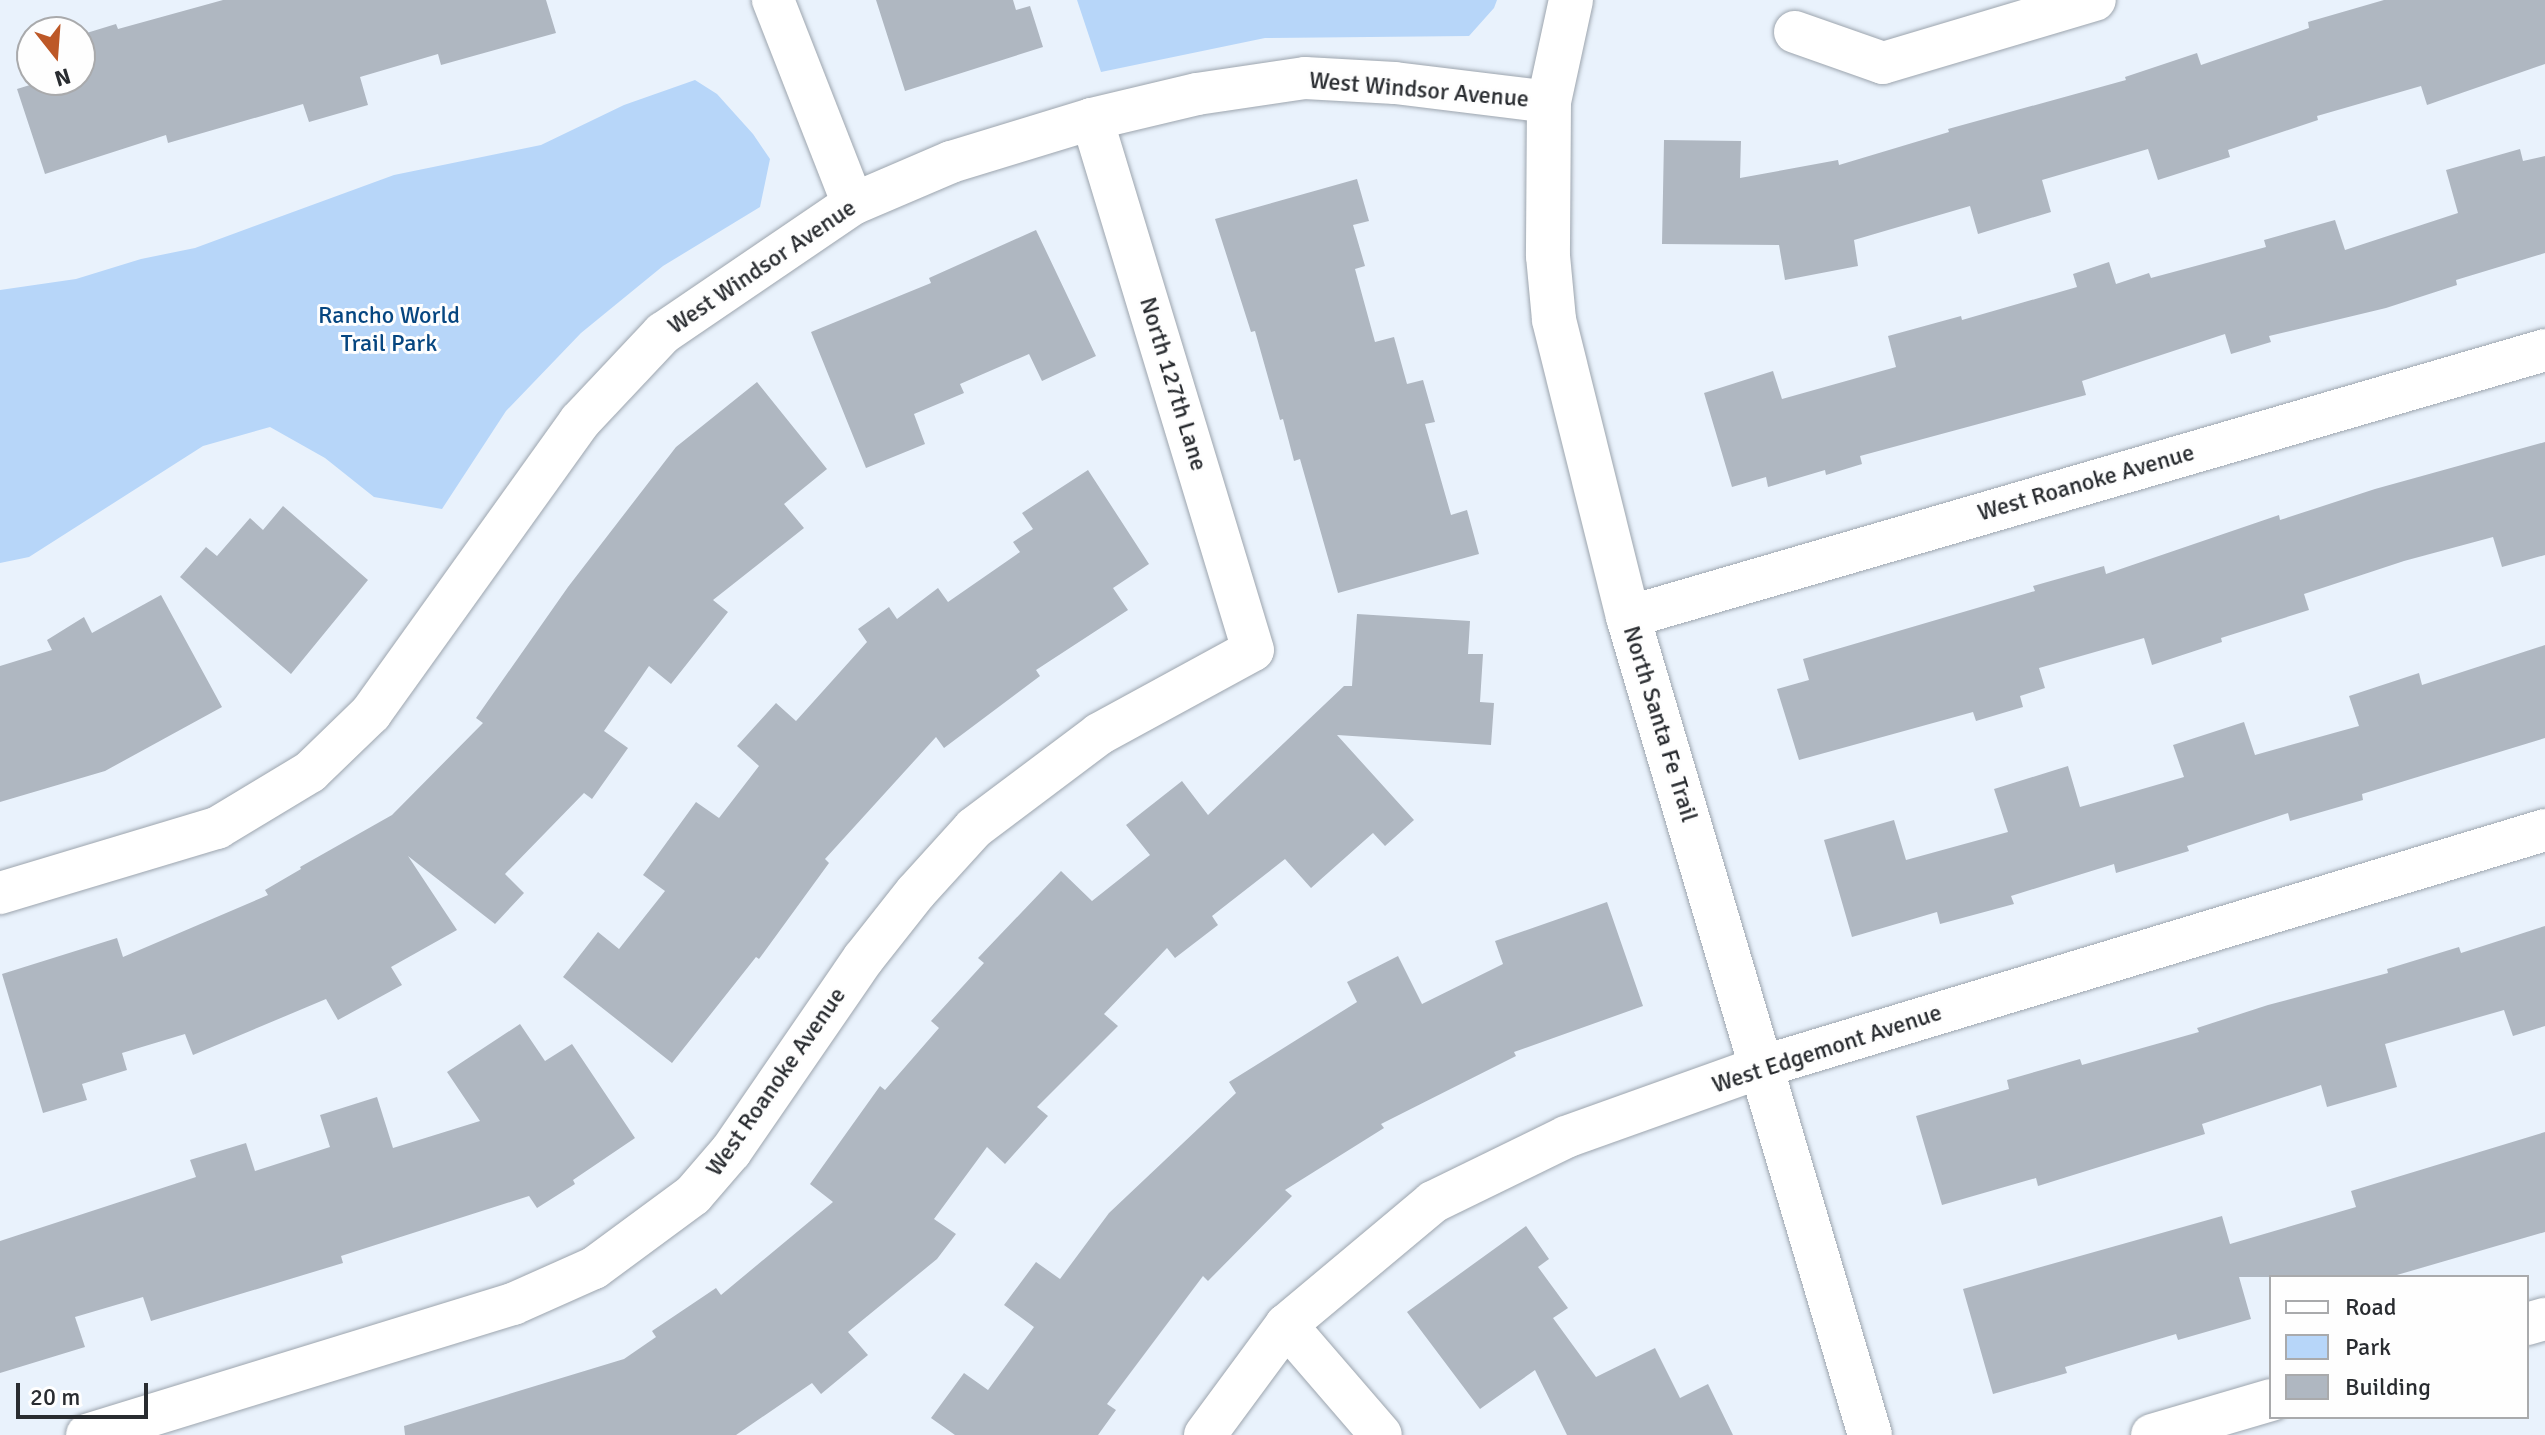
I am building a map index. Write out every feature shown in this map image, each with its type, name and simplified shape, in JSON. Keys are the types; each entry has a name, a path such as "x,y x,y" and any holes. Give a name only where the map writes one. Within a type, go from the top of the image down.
{"street":[{"path":"773,0 853,204"},
{"name":"North Santa Fe Trail","path":"1571,0 1549,102 1548,256 1554,320 1628,617 1870,1435"},
{"path":"1795,32 1883,63 2095,0"},
{"name":"West Windsor Avenue","path":"0,893 217,828 310,772 371,713 580,421 663,333 853,204 951,162 1092,119 1197,94 1305,78 1395,83 1549,102"},
{"name":"North 127th Lane","path":"1092,119 1253,650"},
{"name":"West Roanoke Avenue","path":"1628,617 2545,350"},
{"name":"West Roanoke Avenue","path":"87,1435 513,1304 594,1268 651,1229 703,1184 731,1151 863,959 916,892 974,828 1099,734 1253,650"},
{"name":"West Edgemont Avenue","path":"1205,1435 1286,1325 1433,1202 1566,1137 1761,1067 2545,830"},
{"path":"1286,1325 1381,1435"},
{"path":"2152,1435 2269,1401"}],"green space":[{"path":"1077,0 1497,0 1494,8 1469,36 1265,38 1101,72"},
{"name":"Rancho World Trail Park","path":"695,80 717,94 753,134 770,159 760,207 663,266 581,333 506,411 442,509 374,497 325,458 270,427 203,446 29,557 0,563 0,290 76,279 141,259 195,248 394,175 541,145 624,105"}],"building":[{"path":"223,0 546,0 556,33 441,65 438,54 360,77 368,105 309,122 303,104 168,143 166,135 45,174 19,96 96,96 96,30 116,24 118,29"},
{"path":"876,0 1013,0 1016,10 1030,6 1043,47 905,91"},
{"path":"2384,0 2545,0 2545,64 2427,105 2421,86 2317,116 2318,120 2228,150 2230,157 2158,180 2148,149 2042,180 2051,212 1978,234 1970,206 1854,240 1858,266 1785,280 1779,245 1662,244 1664,140 1741,141 1740,178 1838,160 1839,165 1949,132 1948,129 2126,80 2125,77 2197,53 2201,65 2309,28 2308,22"},
{"path":"2520,149 2523,161 2545,156 2545,253 2456,280 2457,285 2386,308 2269,336 2271,342 2231,354 2225,334 2082,381 2086,395 1860,456 1862,464 1826,475 1825,470 1768,487 1766,477 1732,487 1704,393 1773,371 1782,399 1896,367 1888,336 1961,316 1962,320 2077,287 2073,274 2109,262 2116,284 2149,273 2151,278 2266,247 2264,240 2335,220 2345,250 2458,213 2446,170"},
{"path":"1357,179 1369,221 1353,225 1365,266 1355,269 1375,342 1394,337 1407,384 1423,380 1435,422 1425,424 1451,515 1467,510 1479,554 1338,593 1300,459 1294,461 1255,331 1251,332 1215,219"},
{"path":"1036,230 1096,356 1042,381 1029,354 960,384 964,393 914,414 925,444 866,468 811,332 931,283 929,278"},
{"path":"757,382 827,469 784,504 804,528 713,600 728,612 671,684 649,666 604,731 628,748 592,799 584,793 505,874 524,893 495,924 408,856 457,930 391,967 402,985 338,1020 326,999 193,1055 185,1034 122,1053 127,1070 82,1084 87,1100 43,1113 2,974 117,938 123,957 268,895 265,890 300,867 392,815 483,723 476,718 568,587 676,447"},
{"path":"2545,442 2545,555 2502,567 2493,537 2404,561 2304,594 2309,610 2221,638 2222,642 2152,665 2144,638 2039,668 2045,688 2020,696 2023,707 1976,721 1973,712 1799,760 1777,689 1809,680 1803,659 2035,591 2033,586 2104,566 2106,574 2279,515 2280,520 2375,489"},
{"path":"1088,470 1149,564 1113,588 1128,610 1036,670 1040,676 944,748 936,737 825,859 829,863 759,959 756,957 672,1063 563,977 598,932 619,949 665,891 643,875 696,802 719,818 759,766 737,746 776,703 796,721 867,642 858,629 889,607 897,619 938,588 948,602 1020,552 1013,542 1033,529 1022,513"},
{"path":"283,506 368,580 291,674 180,577 206,547 217,556 250,518 263,530"},
{"path":"161,595 222,707 105,771 0,802 0,666 52,650 47,640 84,617 92,633"},
{"path":"1357,614 1470,621 1468,654 1483,654 1480,702 1494,703 1491,745 1337,735 1414,820 1385,846 1373,833 1311,888 1285,859 1212,916 1218,925 1175,958 1167,948 1104,1014 1118,1026 1037,1107 1048,1116 1005,1164 987,1147 934,1219 956,1234 937,1259 848,1332 868,1355 821,1394 812,1383 736,1435 405,1435 404,1426 624,1359 656,1337 652,1331 716,1288 721,1295 833,1202 810,1184 880,1086 885,1090 939,1028 931,1021 984,963 978,958 1061,871 1092,901 1150,855 1126,825 1182,781 1208,815 1344,686 1352,686"},
{"path":"2545,645 2545,738 2362,794 2363,800 2290,821 2288,813 2187,846 2189,851 2116,873 2114,864 2011,896 2014,904 1940,924 1937,912 1852,937 1824,840 1894,820 1906,860 2008,832 1994,789 2068,766 2080,807 2184,777 2173,745 2244,722 2255,755 2359,726 2349,696 2419,673 2422,685"},
{"path":"1607,902 1643,1006 1514,1052 1516,1056 1381,1124 1384,1128 1285,1190 1292,1196 1208,1281 1203,1276 1107,1404 1116,1410 1098,1435 955,1435 931,1418 964,1373 988,1390 1034,1327 1004,1305 1036,1262 1060,1279 1109,1213 1236,1093 1229,1082 1357,1002 1347,982 1398,956 1422,1004 1503,964 1495,941"},
{"path":"2545,926 2545,1026 2513,1036 2504,1010 2385,1044 2397,1087 2327,1107 2321,1085 2202,1124 2205,1134 2038,1186 2036,1178 1942,1205 1916,1116 2009,1089 2007,1080 2080,1059 2082,1065 2199,1032 2197,1028 2268,1005 2388,973 2387,969 2459,947 2461,953"},
{"path":"520,1024 545,1061 572,1044 635,1138 573,1180 575,1184 537,1208 529,1196 341,1256 343,1263 151,1321 143,1297 75,1317 85,1347 0,1373 0,1241 196,1177 190,1160 246,1143 255,1171 330,1147 320,1115 377,1097 393,1148 480,1121 447,1072"},
{"path":"2545,1132 2545,1232 2397,1275 2239,1277 2251,1319 2178,1340 2176,1334 2065,1367 2067,1373 1993,1394 1963,1289 2222,1216 2230,1244 2356,1207 2351,1191"},
{"path":"1526,1226 1549,1259 1538,1267 1568,1308 1553,1318 1596,1377 1655,1348 1680,1398 1708,1384 1733,1435 1567,1435 1535,1370 1480,1409 1407,1312"}]}
